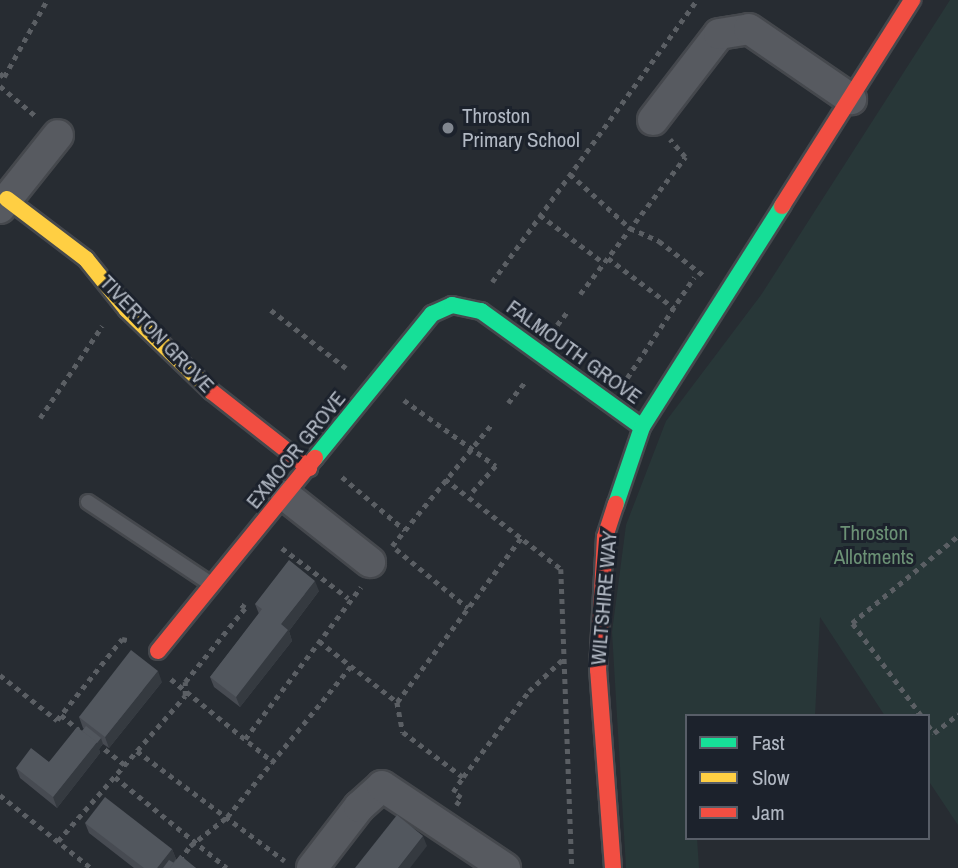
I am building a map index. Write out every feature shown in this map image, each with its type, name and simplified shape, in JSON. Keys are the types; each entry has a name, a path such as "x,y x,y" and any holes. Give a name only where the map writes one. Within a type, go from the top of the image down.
{"street":[{"name":"WILTSHIRE WAY","path":"613,868 598,657 605,537 642,427 912,0"},
{"path":"653,120 719,34 749,29 851,99"},
{"name":"TIVERTON GROVE","path":"52,129 4,203 86,259 127,310 200,383 309,468"},
{"name":"EXMOOR GROVE","path":"158,651 432,314 453,305 478,310"},
{"name":"FALMOUTH GROVE","path":"478,310 642,427"},
{"path":"286,496 379,560"},
{"path":"312,868 359,807 382,786 505,868"}],"lane":[{"path":"88,502 213,585"}],"path":[{"path":"47,0 2,75 0,84 52,129"},
{"path":"478,310 540,215 697,0"},
{"path":"580,294 685,157"},
{"path":"570,174 631,228 659,241 727,293"},
{"path":"540,215 703,330"},
{"path":"621,387 699,271"},
{"path":"271,310 374,385 496,466 470,495"},
{"path":"40,418 97,330 106,324"},
{"path":"508,403 533,371"},
{"path":"245,739 379,560 491,425"},
{"path":"320,454 405,530"},
{"path":"446,479 470,495 561,569 562,659 572,868"},
{"path":"258,530 348,598"},
{"path":"920,714 852,623 958,536"},
{"path":"397,702 522,537"},
{"path":"379,560 468,608"},
{"path":"58,841 137,751 185,691 185,682 245,608 213,585"},
{"path":"122,639 158,651"},
{"path":"122,639 133,647"},
{"path":"0,675 57,720 122,639"},
{"path":"319,641 397,702 403,732 463,777 529,691 562,659 598,657"},
{"path":"173,868 196,841 225,819 351,666"},
{"path":"164,673 273,762"},
{"path":"930,728 934,733 958,714"},
{"path":"61,715 82,732"},
{"path":"93,740 125,765"},
{"path":"137,751 294,868"},
{"path":"115,777 227,868"},
{"path":"0,795 92,868"}],"green space":[{"name":"Throston Allotments","path":"950,0 958,0 958,825 930,783 930,714 884,714 820,617 815,714 685,714 685,840 697,840 699,868 626,868 612,632 626,525 666,421 761,295"}],"building":[{"path":"289,560 315,581 281,624 288,630 236,697 210,677 262,609 255,604"},
{"path":"131,650 158,671 105,737 79,717"},
{"path":"86,726 101,738 97,743 82,731"},
{"path":"77,727 97,742 53,797 16,768 31,748 49,762"},
{"path":"105,797 172,849 157,868 144,868 85,823"},
{"path":"397,815 423,836 398,868 355,868"},
{"path":"180,855 196,868 170,868"},
{"path":"169,860 174,863 170,868 163,868"}],"traffic: fast":[{"path":"616,504 642,427 782,206"},
{"path":"315,458 432,314 452,305 481,311 642,427"}],"traffic: slow":[{"path":"7,199 86,259 127,310 211,391"}],"traffic: jam":[{"path":"782,206 912,0"},
{"path":"211,391 309,468"},
{"path":"158,651 315,458"},
{"path":"613,868 598,670 605,537 616,504"}],"place":[{"name":"Throston Primary School","path":"448,128"}]}
